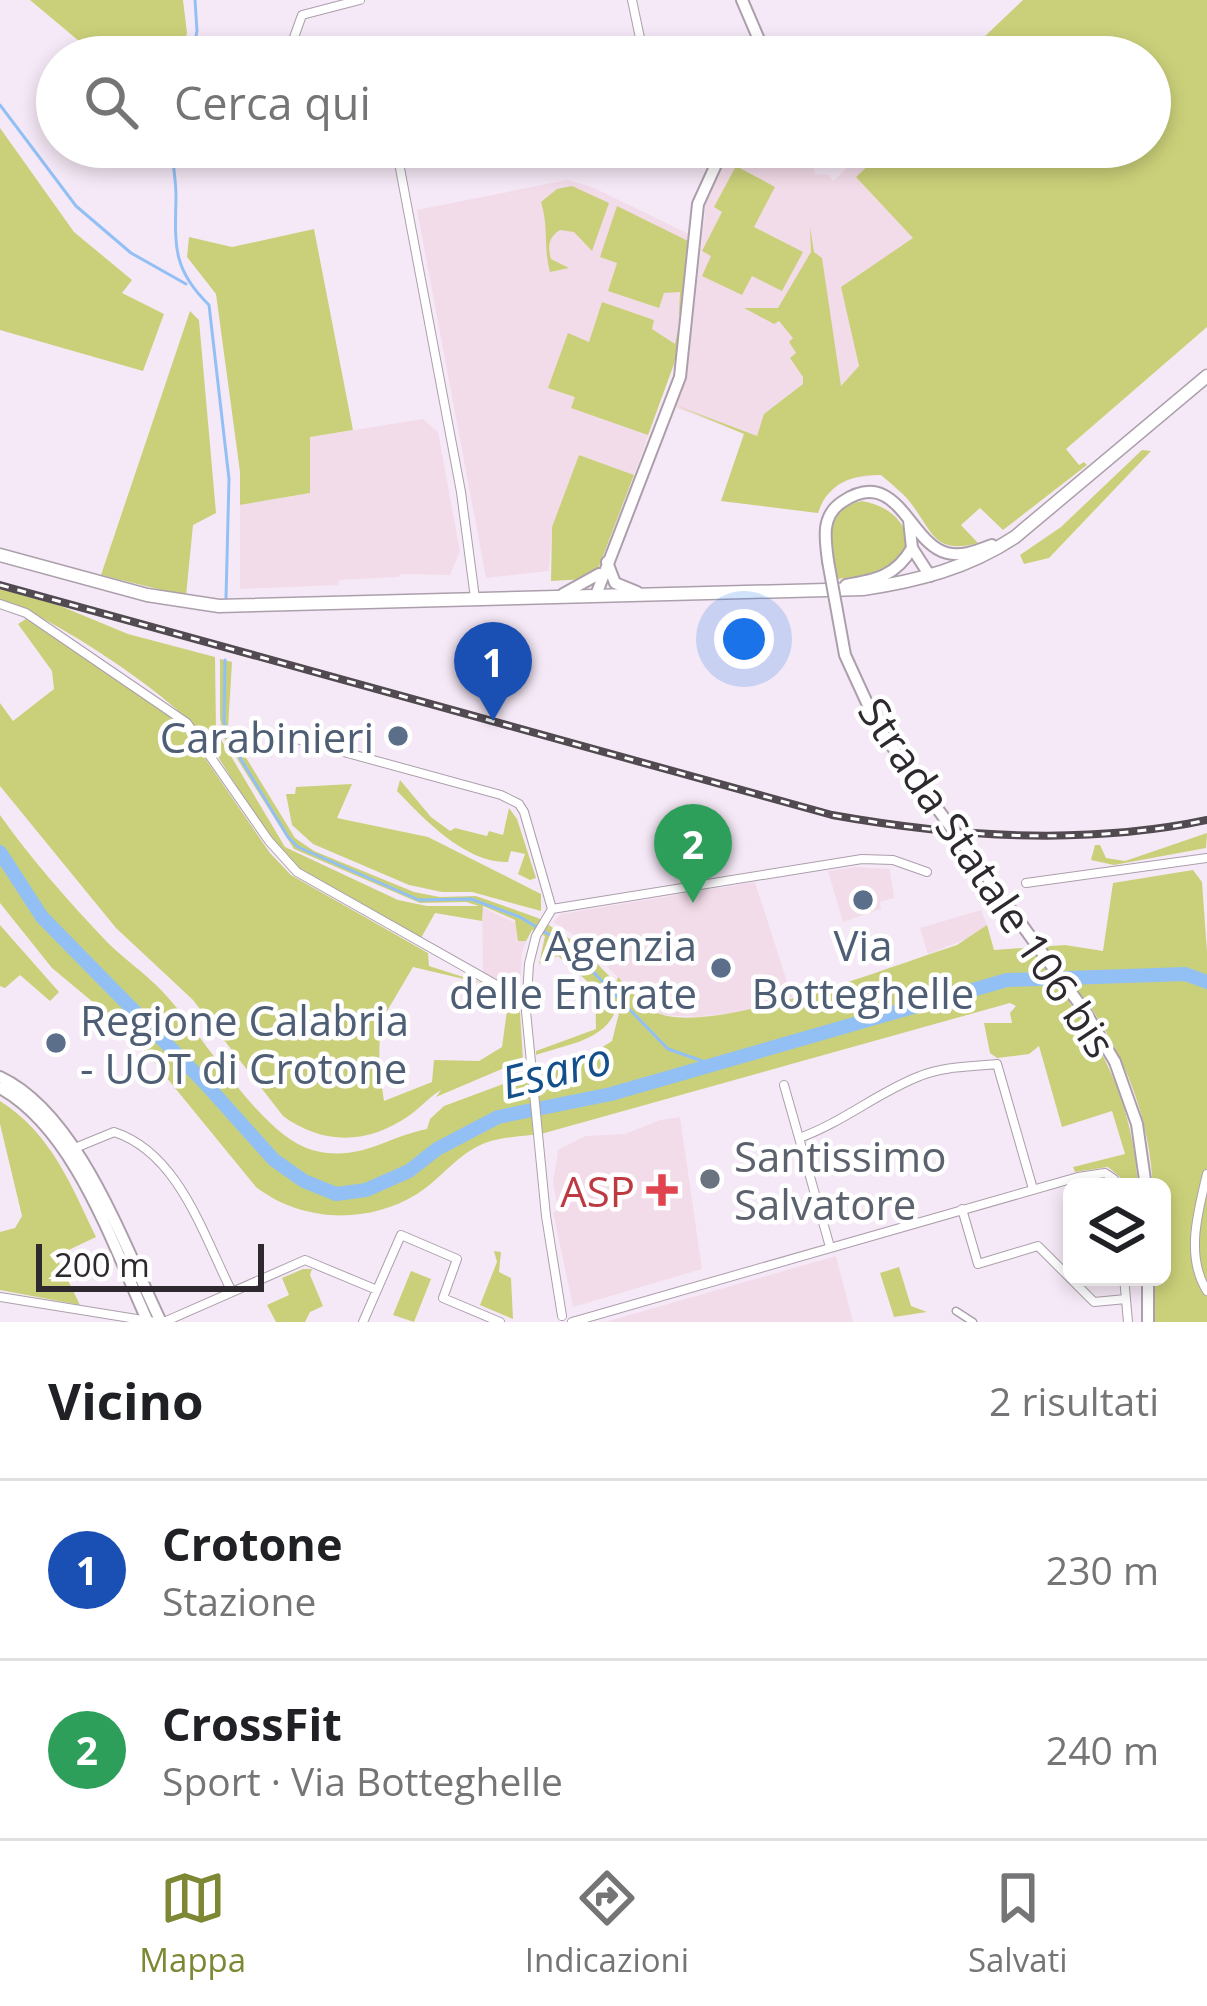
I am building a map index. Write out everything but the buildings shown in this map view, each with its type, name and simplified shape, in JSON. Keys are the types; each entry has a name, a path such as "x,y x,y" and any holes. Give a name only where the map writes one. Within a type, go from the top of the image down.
{"main road":[{"path":"742,0 757,36"},
{"path":"598,595 680,377 698,204 714,168"},
{"path":"0,555 187,604 219,606 863,589 930,576 991,553 1207,376"},
{"name":"Strada Statale 106 bis","path":"907,512 890,498 861,493 836,506 828,519 824,534 827,561 845,655 878,728 1086,1012 1115,1062 1137,1124 1145,1178"},
{"path":"907,512 934,547 945,553 976,551 1037,519"},
{"path":"907,512 911,548 930,576"},
{"path":"930,576 934,547"},
{"path":"805,592 890,574 902,565 911,548"},
{"path":"561,595 592,581 607,562"},
{"path":"607,562 615,583 646,595"},
{"path":"0,1077 58,1122 155,1322"},
{"path":"0,1088 32,1110 64,1147 155,1322"},
{"path":"1148,1286 1148,1322"}],"street":[{"path":"294,36 302,16 360,0"},
{"path":"632,0 640,36"},
{"path":"399,168 461,492 475,598"},
{"path":"0,604 41,622 187,723 269,841 297,872 526,998"},
{"path":"278,734 512,799 524,812 552,909"},
{"path":"1026,883 1207,858"},
{"path":"927,872 892,860 862,859 552,909 536,936 526,998 559,1319 572,1322 1063,1182"},
{"path":"799,1138 823,1130 916,1077 997,1064 1033,1189"},
{"path":"784,1085 830,1247"},
{"path":"74,1148 114,1132 144,1146 172,1176 232,1292"},
{"path":"1082,1178 1105,1173 1112,1178"},
{"path":"1206,1176 1194,1257 1207,1291"},
{"path":"962,1209 978,1264 1038,1246 1094,1302 1126,1299"},
{"path":"363,1322 401,1234 458,1259 443,1298 500,1322"},
{"path":"0,1297 155,1322 305,1260 377,1290"},
{"path":"1125,1286 1128,1322"},
{"path":"956,1311 973,1322"}],"shaded area":[{"path":"720,168 814,168 815,174 830,175 833,181 847,168 982,168 914,238 842,288 859,366 841,388 881,475 845,479 824,498 818,513 721,501 744,434 674,407 688,363 707,195"},
{"path":"567,180 592,187 689,234 677,355 634,475 579,455 552,527 549,571 486,578 417,210"},
{"path":"423,419 438,432 460,551 450,575 400,574 339,580 338,585 240,589 240,505 310,493 310,437"},
{"path":"890,869 894,898 880,902 881,909 843,922 828,871"},
{"path":"755,882 792,997 749,1011 697,1017 662,1015 576,936 553,922 561,914"},
{"path":"482,907 531,930 522,952 520,988 483,973"},
{"path":"981,910 987,925 977,935 928,954 920,928"},
{"path":"680,1117 702,1269 573,1307 553,1212 558,1210 553,1182 558,1150 585,1136 625,1134"},
{"path":"836,1256 853,1322 605,1322"}],"green space":[{"path":"30,0 183,0 186,36 73,36"},
{"path":"1023,0 1207,0 1207,327 1066,449 1079,465 1087,465 1003,530 980,508 961,525 978,543 943,543 907,498 881,475 842,483 828,494 818,513 721,501 744,434 675,405 757,436 764,414 803,384 790,358 796,353 789,342 793,338 779,321 774,324 744,308 778,308 811,252 810,227 814,252 822,258 841,386 859,366 841,287 913,238 856,177 866,168 1171,168 1171,36 985,36"},
{"path":"0,128 74,232 132,280 122,293 164,314 143,371 0,330"},
{"path":"735,168 775,187 754,227 803,252 782,291 752,276 742,295 702,276 711,256 702,251 722,212 714,207"},
{"path":"572,186 609,203 592,251 574,232 560,230 553,236 551,259 569,268 550,272 541,202 557,189"},
{"path":"617,206 688,241 682,316 680,292 664,293 659,308 608,291 617,263 600,257"},
{"path":"314,229 353,430 310,437 310,493 240,505 240,472 216,294 187,257 189,237 232,247"},
{"path":"602,302 654,320 652,329 675,344 678,329 681,331 648,435 571,408 575,397 548,388 568,333 589,342"},
{"path":"190,311 199,320 216,513 193,525 186,596 101,575"},
{"path":"1142,450 1151,451 1049,558 1024,564 1020,555 1061,527"},
{"path":"579,455 634,475 598,569 586,579 551,581 552,527"},
{"path":"862,501 898,519 907,539 905,550 880,571 837,579 832,543 835,521 849,505"},
{"path":"0,589 58,605 128,634 215,657 216,731 285,847 398,900 427,906 479,906 420,903 294,849 224,738 220,659 232,662 228,728 295,838 314,851 414,892 476,896 538,918 579,945 616,983 618,977 660,1014 722,1015 806,995 957,945 987,925 994,950 1065,945 1103,951 1113,883 1193,870 1202,882 1207,952 1207,1322 1154,1322 1154,1286 1171,1286 1171,1178 1152,1178 1133,1089 1086,1000 1069,1002 1118,1089 1137,1178 1120,1178 1108,1167 1075,1172 1073,1167 1125,1154 1112,1111 1062,1127 1039,1046 1029,1054 997,1058 990,1053 984,1023 1012,1023 1010,1013 1016,1006 1010,1003 541,1134 485,1143 417,1194 377,1211 314,1213 274,1199 256,1187 130,1033 52,968 0,903 0,815 79,911 178,1009 252,1104 292,1141 312,1150 358,1151 427,1129 444,1106 601,1048 612,1041 619,1013 616,1009 594,1035 536,1055 536,1051 596,1029 595,988 558,956 539,964 545,936 532,930 526,941 518,941 515,920 483,906 482,921 435,913 421,938 322,886 281,850 189,720 78,639 0,600"},
{"path":"26,619 157,706 187,732 270,853 291,875 428,953 429,966 485,984 413,967 380,1023 384,1101 432,1082 434,1060 479,1061 502,1047 508,1003 520,1012 523,1060 436,1097 441,1090 394,1125 363,1136 314,1133 283,1116 193,1000 116,928 0,786 0,703 13,721 54,689 52,671 18,624"},
{"path":"400,780 431,817 450,831 503,835 509,808 536,878 518,874 525,854 511,851 508,862 492,860 447,838 397,791"},
{"path":"352,784 337,818 428,837 541,894 541,911 472,892 409,885 313,844 292,825 286,794 295,794 296,787"},
{"path":"1207,833 1206,848 1114,865 1091,860 1095,845 1100,845 1106,858 1125,861"},
{"path":"0,925 59,992 50,1001 20,975 5,988 0,986"},
{"path":"0,1101 46,1144 96,1237 56,1256 80,1305 0,1290 0,1232 15,1228 22,1216 0,1124"},
{"path":"494,1251 501,1252 499,1272 511,1278 513,1319 480,1305 497,1262"},
{"path":"899,1267 911,1306 927,1312 894,1317 880,1273"},
{"path":"312,1269 310,1275 323,1306 310,1312 305,1322 276,1322 267,1305 289,1295 282,1278"},
{"path":"411,1271 431,1279 414,1322 393,1315"}],"waterway":[{"path":"195,0 196,36"},
{"path":"0,105 36,153"},
{"path":"47,168 76,206 131,253 186,284"},
{"path":"174,168 178,256 188,280 209,305 229,479 226,598"},
{"path":"225,660 228,738 298,847 419,900 471,899 520,917 568,946 668,1049 708,1063"},
{"name":"Esaro","path":"0,852 42,917 274,1160 304,1181 336,1194 366,1190 409,1171 437,1149 498,1117 611,1094 1007,980 1185,974 1207,982"}],"railway":[{"path":"0,585 832,815 1020,836 1114,833 1207,820"}],"place":[{"name":"Crotone","path":"493,721"},
{"name":"Carabinieri","path":"398,736"},
{"name":"Via Botteghelle","path":"863,900"},
{"name":"CrossFit","path":"693,903"},
{"name":"Agenzia delle Entrate","path":"721,968"},
{"name":"Regione Calabria - UOT di Crotone","path":"56,1043"},
{"name":"Santissimo Salvatore","path":"710,1179"},
{"name":"ASP","path":"662,1190"}]}
